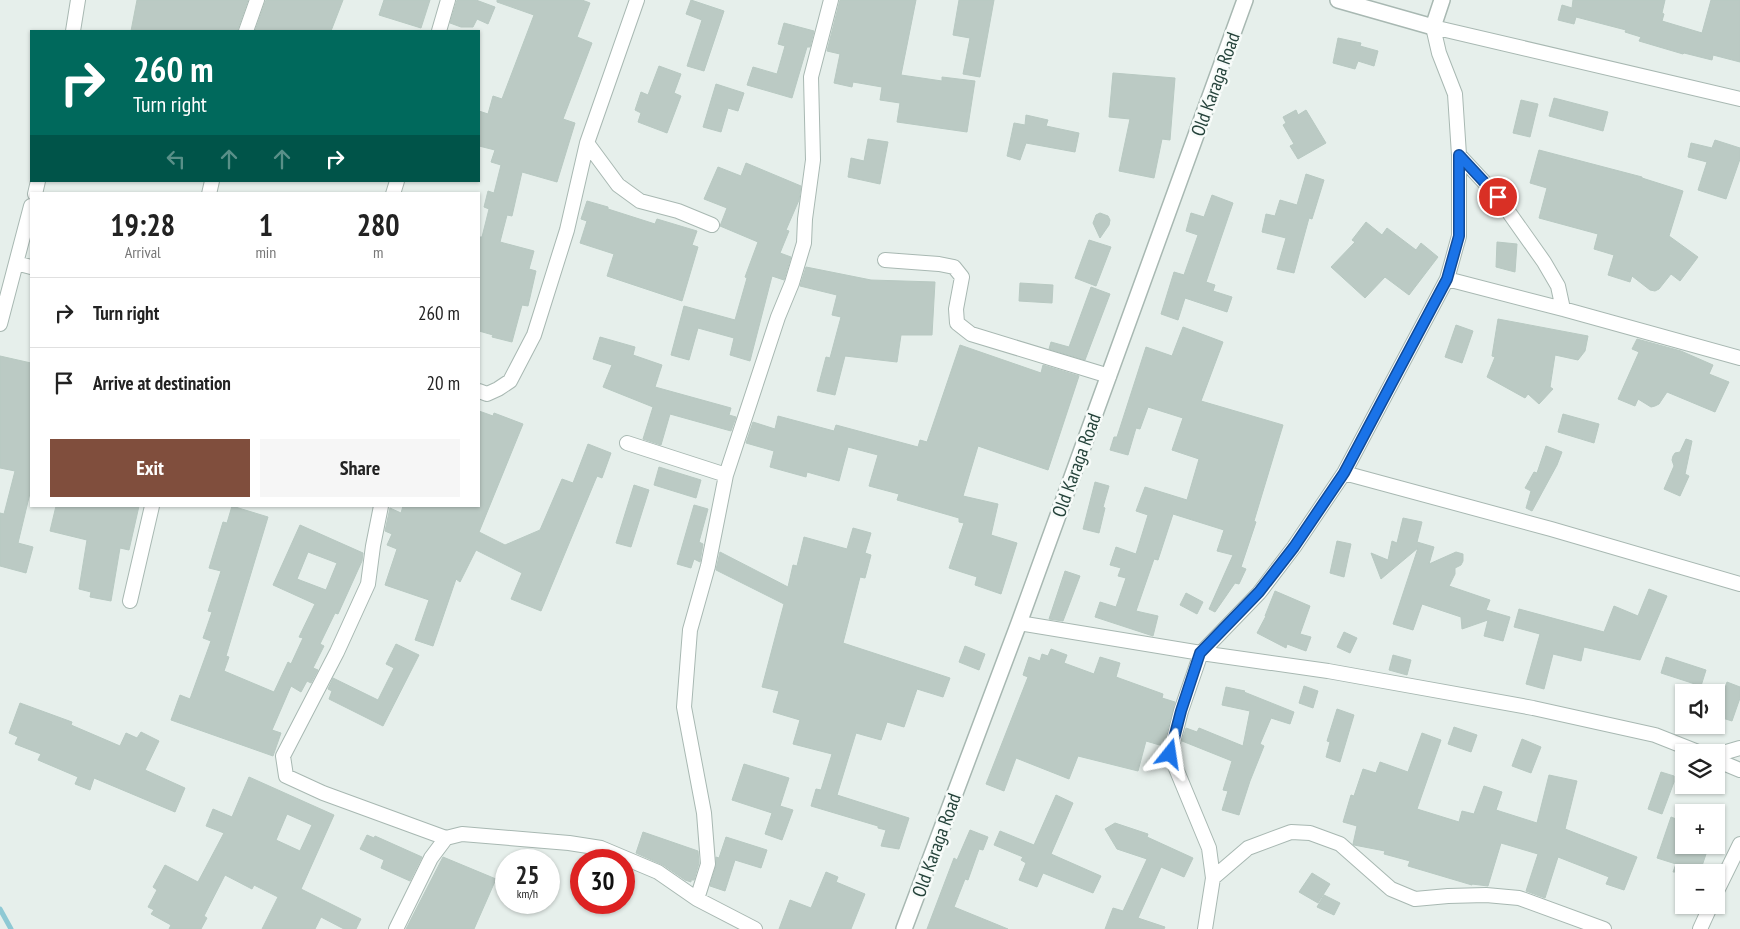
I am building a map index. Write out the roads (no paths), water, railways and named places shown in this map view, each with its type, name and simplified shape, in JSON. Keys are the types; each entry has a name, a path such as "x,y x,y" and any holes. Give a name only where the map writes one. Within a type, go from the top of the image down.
{"street":[{"path":"73,30 78,0"},
{"path":"246,30 257,0"},
{"path":"439,30 448,0"},
{"path":"480,391 487,394 510,381 534,335 567,230 587,143 637,0"},
{"path":"698,899 708,864 704,813 684,707 690,630 708,566 726,474 804,243 805,219 813,160 811,77 831,0"},
{"name":"Old Karaga Road","path":"904,929 1019,623 1245,0"},
{"path":"1338,0 1434,26 1740,99"},
{"path":"1205,929 1213,878 1209,848 1170,754 1181,711 1200,653 1259,592 1294,547 1344,473 1447,279 1459,236 1459,155 1454,94 1439,53 1434,26 1442,0"},
{"path":"587,143 618,185 640,201 678,211 712,225"},
{"path":"1459,155 1498,197 1544,262 1558,286 1563,309"},
{"path":"0,324 30,210"},
{"path":"885,260 954,267 962,277 956,309 957,323 971,334 1108,376"},
{"path":"16,263 30,267"},
{"path":"1447,279 1740,358"},
{"path":"626,443 726,474"},
{"path":"1344,473 1551,529 1740,584"},
{"path":"130,602 152,507"},
{"path":"381,507 368,584 337,652 283,756 286,776 323,793 446,838 462,834 569,843 601,848 658,872 698,899 755,929"},
{"path":"1019,623 1200,653 1328,671 1533,708 1654,734 1678,744"},
{"path":"1725,752 1740,748"},
{"path":"1725,764 1740,770"},
{"path":"1213,878 1248,848 1291,832 1310,833 1340,844 1391,889 1415,900 1448,896 1486,895 1519,898 1604,929"},
{"path":"396,929 431,858 446,838"},
{"path":"1725,875 1740,844"},
{"path":"1700,929 1707,914"}],"waterway":[{"path":"0,909 11,929"}]}
